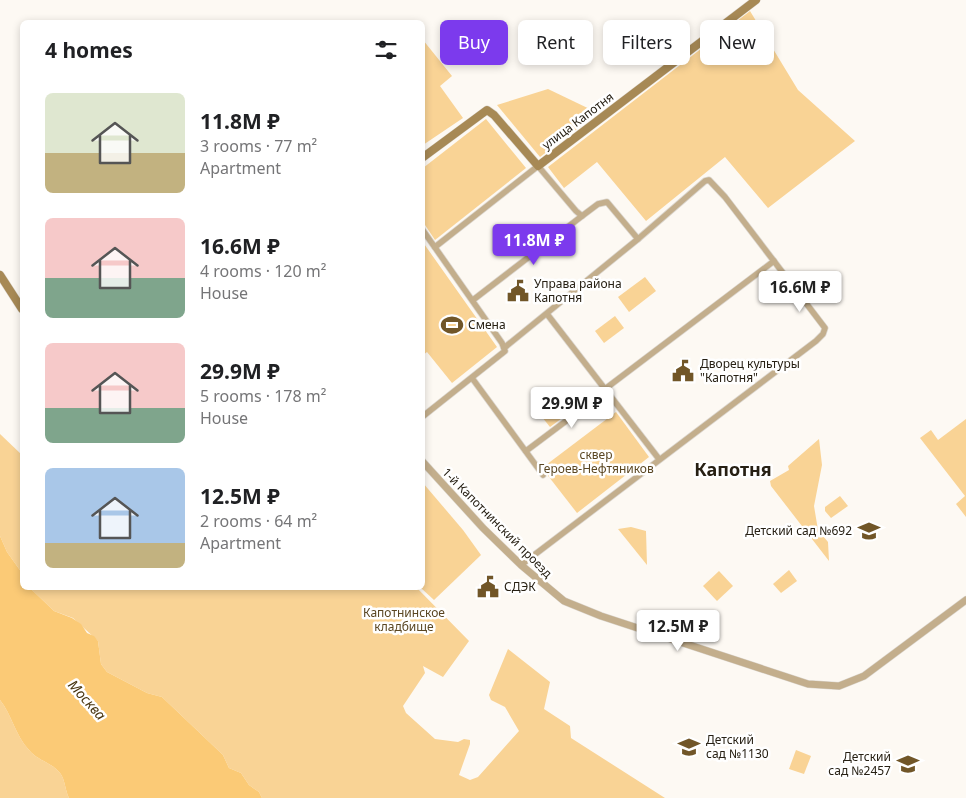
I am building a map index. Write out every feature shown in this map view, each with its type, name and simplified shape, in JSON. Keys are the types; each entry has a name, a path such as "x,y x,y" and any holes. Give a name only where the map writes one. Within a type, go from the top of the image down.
{"main road":[{"name":"улица Капотня","path":"425,156 487,110 494,115 538,166 756,0"},
{"path":"0,274 20,306"}],"street":[{"path":"435,247 538,166 582,216"},
{"path":"504,348 638,239 705,181 709,180 714,182 825,328 823,334 521,565"},
{"path":"473,300 598,204 607,202 638,239"},
{"path":"425,234 473,300 505,351 501,357 425,415"},
{"path":"526,451 774,261"},
{"path":"547,314 659,460"},
{"path":"472,378 543,475"},
{"name":"1-й Капотнинский проезд","path":"425,465 452,496 521,565 570,604 793,680 822,687 839,686 851,682 877,668 966,600"}],"green space":[{"path":"750,11 755,20 738,20"},
{"path":"425,42 440,61 440,65 443,65 452,76 440,86 463,118 425,144"},
{"path":"700,50 700,65 774,65 774,50 798,90 855,141 768,208 725,157 646,221 597,162 564,188 548,167 680,65 690,65 690,57"},
{"path":"548,89 598,113 540,157 497,105"},
{"path":"486,119 526,168 435,240 425,225 425,166"},
{"name":"Смена","path":"425,245 497,347 452,383 427,352 425,354"},
{"path":"645,277 656,291 629,312 618,297"},
{"path":"615,316 624,328 604,343 595,331"},
{"path":"565,400 573,410 550,427 542,417"},
{"name":"сквер Героев-Нефтяников","path":"616,412 649,457 577,513 542,468"},
{"path":"966,419 966,517 956,504 965,496 920,438 931,430 938,440"},
{"path":"0,434 20,453 20,570 7,552 0,536"},
{"path":"819,439 822,465 814,506 818,530 828,542 829,561 771,486 770,481 789,470 788,466"},
{"path":"425,485 463,530 481,555 434,600 423,590 425,590"},
{"path":"840,496 848,506 831,518 825,511 825,507"},
{"path":"631,527 646,531 647,565 618,529"},
{"path":"789,570 797,581 781,593 773,584"},
{"path":"719,571 733,586 717,601 703,586"},
{"name":"Капотнинское кладбище","path":"32,590 419,590 469,641 443,677 423,666 425,673 403,706 406,713 435,739 458,742 464,739 470,740 459,775 470,780 478,777 519,731 505,707 491,700 489,695 508,649 550,682 544,709 570,726 571,738 665,798 262,798 259,792 249,785 241,773 229,768 223,755 162,697 147,693 107,672 101,664 98,641 73,618 54,611"},
{"path":"0,700 24,744 36,757 53,766 60,773 69,798 0,798"},
{"path":"796,750 811,756 804,774 789,769"}],"water":[{"name":"Москва","path":"0,536 7,552 20,570 20,590 32,590 54,611 72,618 81,624 87,633 94,636 98,641 101,664 107,672 147,693 162,697 223,755 229,768 241,773 249,785 259,792 262,798 69,798 60,773 53,766 36,757 24,744 0,700"}],"place":[{"name":"Управа района Капотня","path":"518,291"},
{"name":"Смена","path":"452,325"},
{"name":"Дворец культуры \"Капотня\"","path":"683,371"},
{"name":"Детский сад №692","path":"869,531"},
{"name":"СДЭК","path":"488,587"},
{"name":"Детский сад №1130","path":"689,747"},
{"name":"Детский сад №2457","path":"908,764"}],"district":[{"name":"Капотня","path":"733,470"}]}
